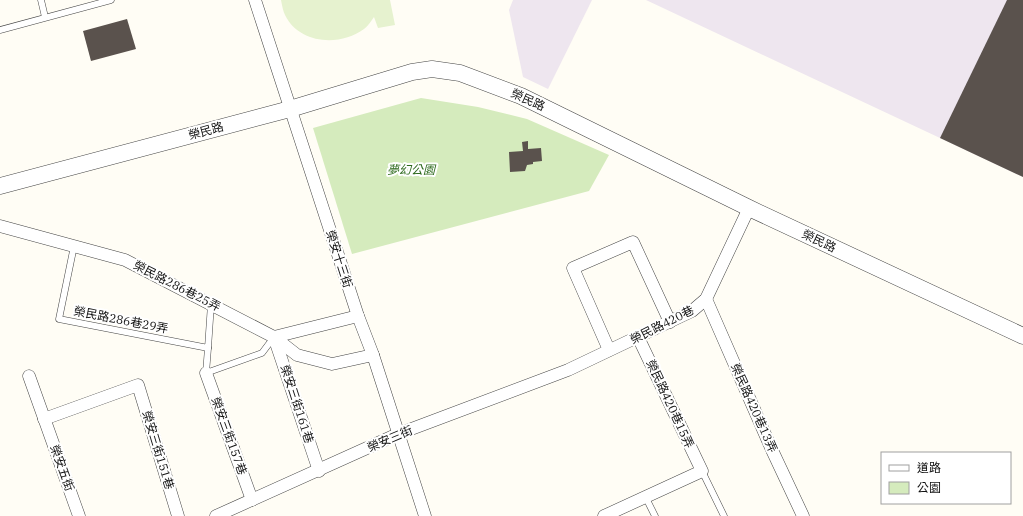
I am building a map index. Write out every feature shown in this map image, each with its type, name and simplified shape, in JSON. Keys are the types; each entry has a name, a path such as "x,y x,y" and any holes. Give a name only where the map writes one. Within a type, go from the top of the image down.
{"street":[{"name":"榮安十三街","path":"256,0 358,316 374,355 425,516"},
{"name":"榮民路","path":"0,186 290,109 412,72 432,69 460,73 521,96 749,208 1023,336"},
{"name":"榮民路420巷","path":"568,370 692,312 706,299 749,208"},
{"name":"榮民路286巷25弄","path":"0,226 125,260 274,337 297,355 332,364 374,355"},
{"path":"609,350 573,268 633,242 670,322"},
{"name":"榮民路420巷13弄","path":"706,299 772,450 803,516"},
{"path":"274,337 358,316"},
{"name":"榮安三街161巷","path":"274,337 319,471"},
{"name":"榮民路420巷15弄","path":"638,337 702,471"},
{"name":"榮安三街","path":"216,516 319,471 398,434 568,370"},
{"name":"榮安三街157巷","path":"206,373 252,500"},
{"name":"榮安五街","path":"29,376 79,516"},
{"name":"榮安三街151巷","path":"44,419 138,385 178,516"},
{"path":"604,516 702,471"}],"lane":[{"path":"41,0 45,17"},
{"path":"0,30 111,0"},
{"name":"榮民路286巷29弄","path":"74,246 59,319 208,348"},
{"path":"211,304 206,373 262,353 274,337"},
{"path":"702,471 724,516"},
{"path":"645,496 655,516"}],"shaded area":[{"path":"513,0 592,0 548,89 523,77 509,10"},
{"path":"646,0 1023,0 1023,177 940,138"}],"green space":[{"path":"281,0 390,0 395,25 378,28 374,17 365,28 354,35 332,40 321,40 300,32 291,25 284,13"},
{"name":"夢幻公園","path":"421,98 478,107 527,119 609,155 589,191 352,254 313,128"}],"building":[{"path":"1007,0 1023,0 1023,177 940,138"},
{"path":"127,19 136,49 91,61 83,31"},
{"path":"528,141 528,149 541,148 542,161 533,162 533,164 527,165 525,171 510,172 509,152 523,151 522,142"}]}
